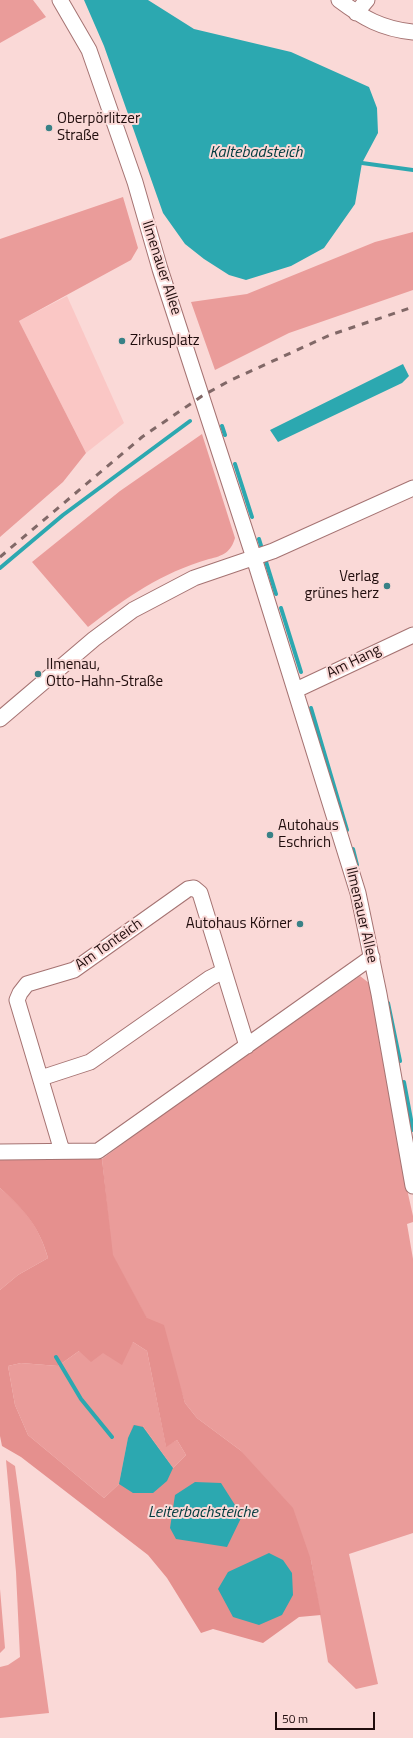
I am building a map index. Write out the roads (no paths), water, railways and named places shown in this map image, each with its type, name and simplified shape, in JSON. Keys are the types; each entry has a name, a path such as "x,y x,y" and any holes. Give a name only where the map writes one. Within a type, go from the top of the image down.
{"street":[{"path":"339,0 356,13 376,24 413,32"},
{"path":"356,13 367,0"},
{"name":"Ilmenauer Allee","path":"62,3 90,50 106,95 296,690 358,893 372,957 412,1178"},
{"path":"0,718 94,639 133,610 194,578 254,558 413,488"},
{"name":"Am Hang","path":"296,690 413,635"},
{"name":"Am Tonteich","path":"62,1151 17,1000 20,992 27,984 74,970 188,889 194,888 200,893 247,1046"},
{"path":"0,1152 98,1151 372,957"},
{"path":"41,1078 90,1062 210,978 224,970"}],"water":[{"name":"Kaltebadsteich","path":"84,0 148,0 194,29 291,52 369,87 377,108 378,133 362,163 355,204 324,248 291,266 246,280 229,275 204,259 185,244 163,213 104,46"},
{"path":"403,364 409,376 402,383 278,442 270,430"},
{"path":"134,1425 143,1427 173,1468 167,1481 153,1493 133,1493 119,1484 128,1438"},
{"name":"Leiterbachsteiche","path":"195,1482 221,1483 242,1516 227,1547 176,1539 170,1528 175,1495"},
{"path":"269,1553 283,1560 292,1573 293,1595 282,1615 259,1625 233,1617 218,1589 228,1572"}],"waterway":[{"path":"362,163 413,170"},
{"path":"0,568 63,515 190,421"},
{"path":"222,426 225,435"},
{"path":"235,464 252,517"},
{"path":"259,539 276,594"},
{"path":"281,608 301,672"},
{"path":"311,708 347,830"},
{"path":"353,849 357,865"},
{"path":"388,1003 400,1061"},
{"path":"404,1082 413,1130"},
{"path":"56,1357 81,1399 112,1437"}],"railway":[{"path":"0,557 142,437 202,396 229,381 330,335 413,307"}],"place":[{"name":"Oberpörlitzer Straße","path":"49,128"},
{"name":"Zirkusplatz","path":"122,341"},
{"name":"Verlag grünes herz","path":"387,586"},
{"name":"Ilmenau, Otto-Hahn-Straße","path":"38,674"},
{"name":"Autohaus Eschrich","path":"270,835"},
{"name":"Autohaus Körner","path":"300,924"}]}
